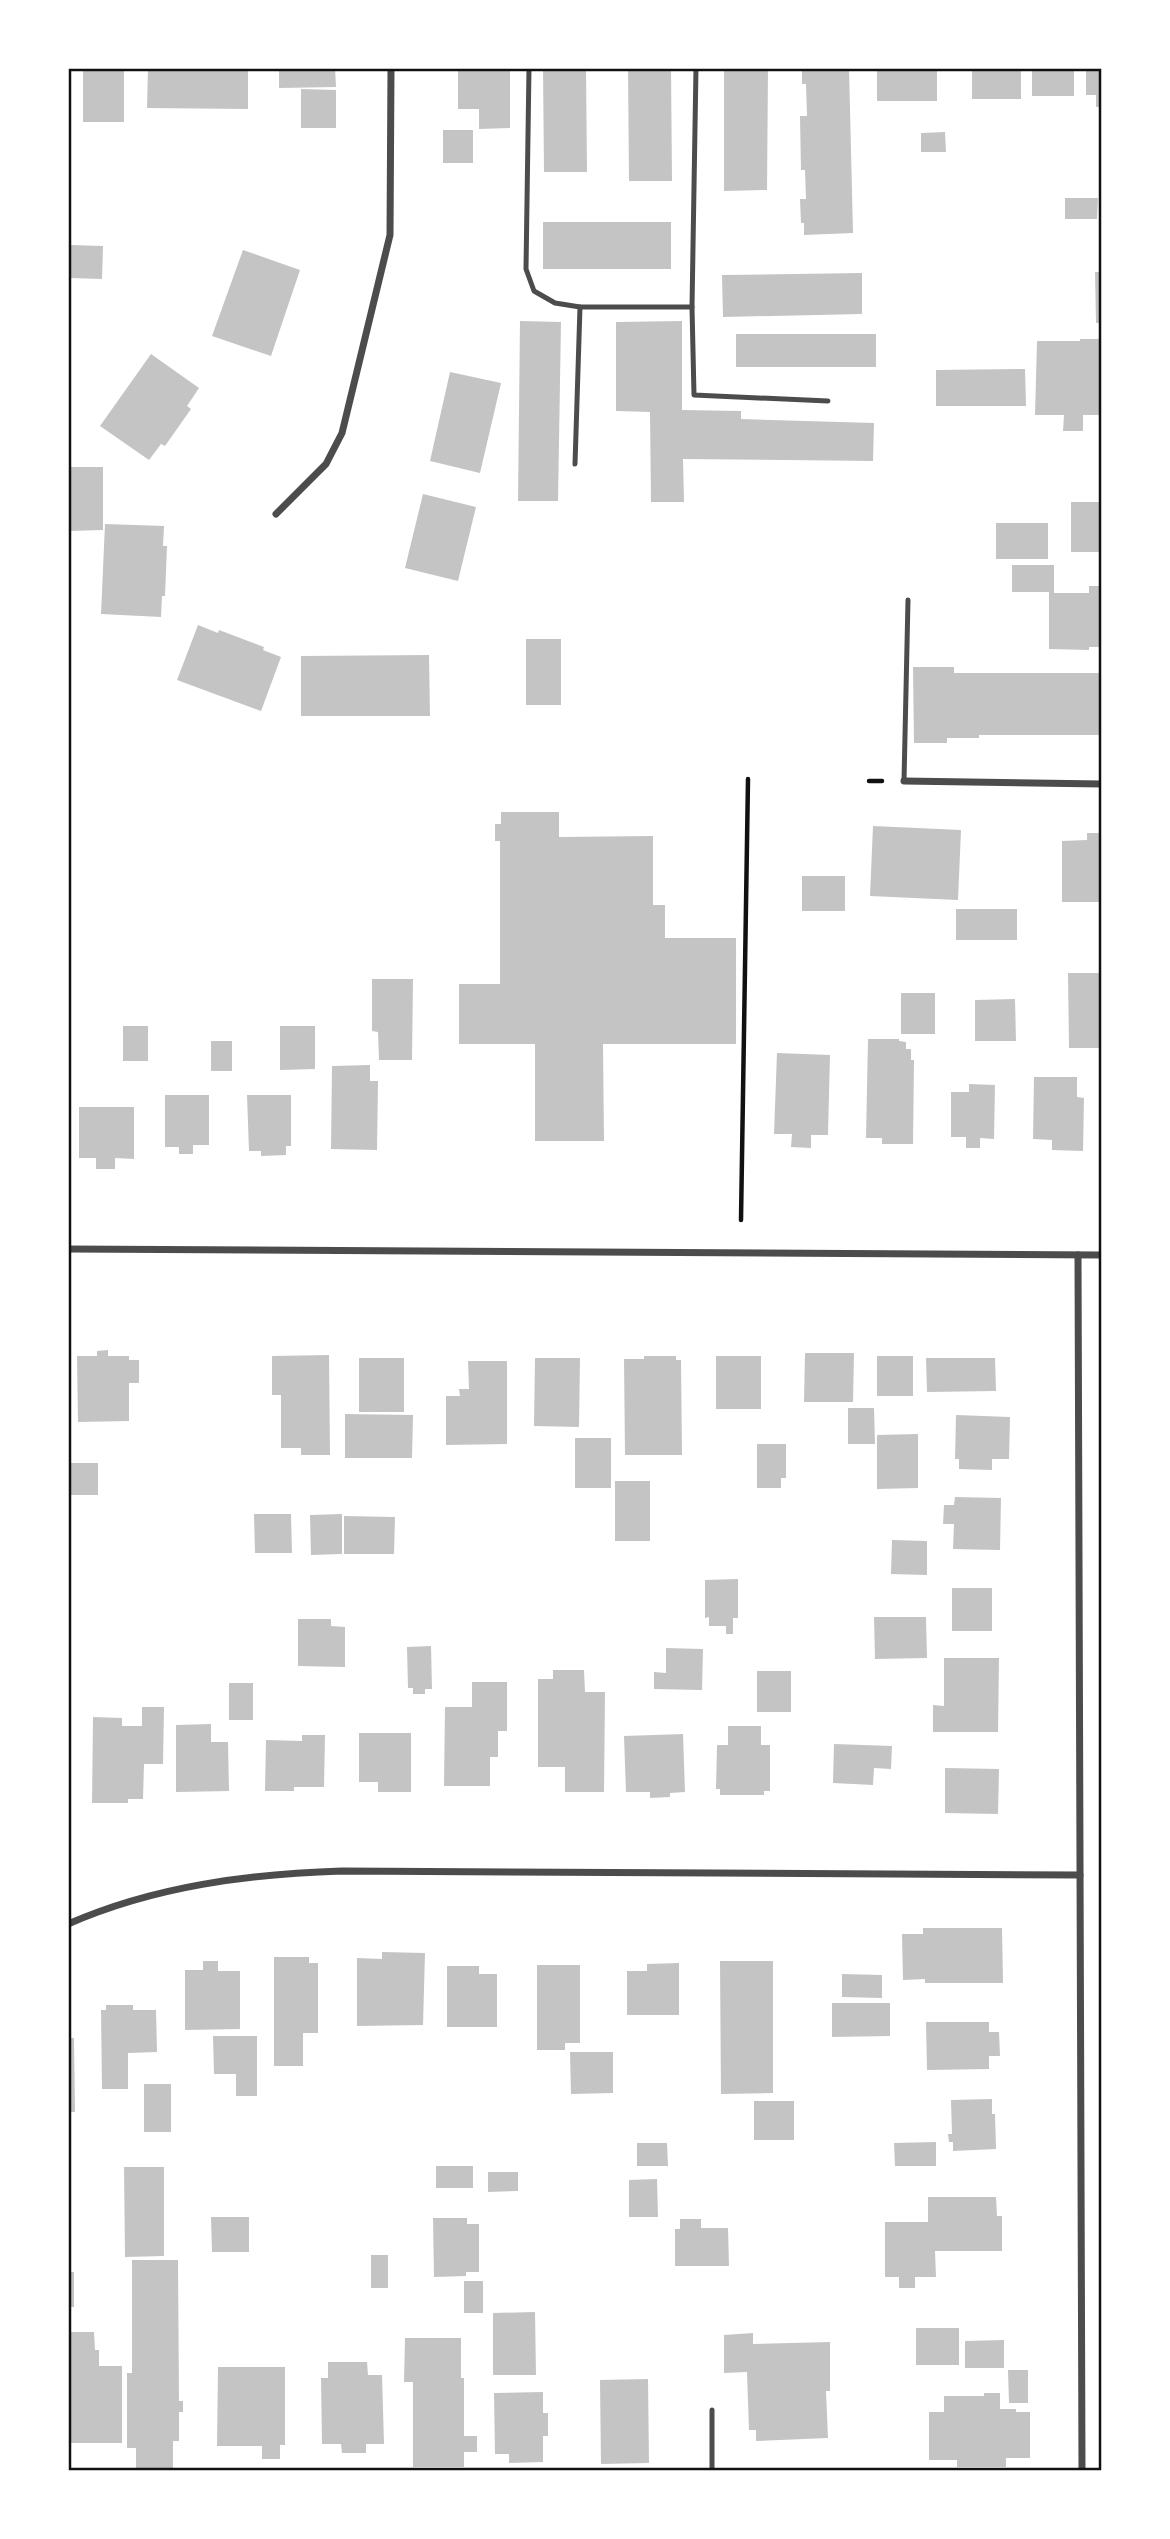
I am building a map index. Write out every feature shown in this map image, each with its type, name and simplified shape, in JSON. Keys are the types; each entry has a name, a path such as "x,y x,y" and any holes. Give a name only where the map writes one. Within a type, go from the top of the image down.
{"street":[{"path":"276,514 326,464 342,433 390,235 391,68"},
{"path":"904,781 1102,785"},
{"path":"68,1249 1102,1255"},
{"path":"1078,1255 1082,2471"},
{"path":"68,1924 99,1910 150,1895 249,1876 289,1872 1080,1875"}],"lane":[{"path":"529,68 526,269 534,291 555,303 580,307 692,307"},
{"path":"696,68 692,307 694,395 828,401"},
{"path":"575,464 580,307"},
{"path":"904,781 908,600"},
{"path":"712,2410 712,2471"}],"path":[{"path":"741,1220 748,779"}],"building":[{"path":"83,68 124,68 124,122 83,122"},
{"path":"148,68 248,68 248,109 147,108"},
{"path":"279,68 335,68 336,87 279,88"},
{"path":"458,68 510,68 510,128 479,129 479,109 458,109"},
{"path":"543,68 586,68 587,172 544,172"},
{"path":"628,68 671,68 672,181 629,181"},
{"path":"724,68 768,68 767,190 724,191"},
{"path":"802,68 849,68 853,233 804,235 800,199 806,199 805,170 801,170 800,116 807,116 806,84 802,84"},
{"path":"877,68 937,68 937,101 877,101"},
{"path":"972,68 1021,68 1021,99 972,99"},
{"path":"1032,68 1074,68 1074,96 1032,96"},
{"path":"1086,68 1102,68 1102,107 1096,107 1096,95 1086,95"},
{"path":"301,89 336,90 336,128 301,128"},
{"path":"443,130 473,130 473,163 443,163"},
{"path":"945,132 946,152 921,152 921,133"},
{"path":"1065,198 1098,198 1097,219 1065,219"},
{"path":"543,222 671,222 671,269 543,269"},
{"path":"71,245 103,246 102,279 70,278"},
{"path":"243,250 300,270 271,356 212,336"},
{"path":"1095,272 1102,272 1102,323 1096,323"},
{"path":"862,273 862,314 723,317 722,275"},
{"path":"520,321 561,322 558,501 518,501"},
{"path":"682,321 682,410 741,411 741,419 874,423 873,461 683,459 684,502 651,502 650,412 616,411 616,322"},
{"path":"736,334 876,334 876,367 736,367"},
{"path":"1102,339 1102,415 1083,415 1083,431 1063,431 1064,415 1035,415 1037,341"},
{"path":"151,354 199,388 187,406 191,409 165,446 161,444 149,460 100,426"},
{"path":"1025,369 1026,406 936,406 936,370"},
{"path":"450,372 501,383 480,473 430,461"},
{"path":"68,467 103,467 103,530 68,531"},
{"path":"423,494 476,507 458,581 405,568"},
{"path":"1071,502 1102,502 1102,552 1071,552"},
{"path":"996,523 1048,523 1048,559 996,559"},
{"path":"105,524 164,526 163,546 167,546 165,596 162,596 161,617 101,614"},
{"path":"1012,565 1054,565 1054,593 1089,593 1089,586 1102,586 1102,647 1089,647 1089,650 1049,649 1049,592 1012,592"},
{"path":"198,625 264,647 263,650 281,657 261,711 177,680"},
{"path":"526,639 561,639 561,705 526,705"},
{"path":"429,655 430,716 301,716 301,656"},
{"path":"913,667 954,667 954,673 1102,673 1102,735 979,735 979,738 947,738 947,743 914,743"},
{"path":"501,812 559,812 559,837 653,836 653,905 665,905 665,938 736,938 736,1044 603,1044 604,1141 535,1141 535,1044 459,1044 459,984 500,984 500,841 495,841 495,824 501,824"},
{"path":"873,826 961,830 958,900 870,896"},
{"path":"1087,833 1102,833 1102,902 1062,902 1062,841 1087,840"},
{"path":"802,876 845,876 845,911 802,911"},
{"path":"956,909 1017,909 1017,940 956,940"},
{"path":"1068,973 1102,973 1102,1048 1069,1048"},
{"path":"372,979 413,979 412,1060 379,1060 378,1032 372,1031"},
{"path":"901,993 935,993 935,1034 901,1034"},
{"path":"1015,999 1016,1041 975,1041 975,1000"},
{"path":"123,1026 148,1026 148,1061 123,1061"},
{"path":"280,1026 315,1026 315,1069 280,1070"},
{"path":"868,1039 899,1039 906,1042 906,1049 911,1049 911,1060 914,1060 913,1144 882,1144 882,1138 866,1138"},
{"path":"211,1041 232,1041 232,1071 211,1071"},
{"path":"777,1053 830,1055 828,1135 811,1135 811,1148 791,1147 792,1134 774,1134"},
{"path":"370,1065 370,1081 378,1081 377,1150 331,1149 332,1066"},
{"path":"1034,1077 1077,1077 1077,1097 1084,1098 1083,1151 1052,1150 1052,1140 1033,1139"},
{"path":"969,1084 995,1085 994,1139 980,1138 980,1148 966,1148 966,1137 951,1137 951,1092 969,1092"},
{"path":"165,1095 209,1095 209,1145 193,1145 193,1154 179,1154 179,1147 165,1147"},
{"path":"247,1095 291,1095 291,1146 286,1146 286,1155 261,1156 261,1151 249,1151"},
{"path":"79,1107 134,1107 134,1159 115,1158 115,1169 96,1169 96,1158 79,1158"},
{"path":"108,1350 108,1356 129,1356 129,1360 139,1360 139,1383 129,1383 129,1421 78,1422 77,1356 97,1356 97,1351"},
{"path":"805,1353 854,1353 853,1402 804,1402"},
{"path":"329,1355 330,1455 301,1455 301,1448 281,1448 281,1395 272,1395 272,1356"},
{"path":"644,1356 676,1356 676,1360 681,1360 682,1455 625,1455 624,1359 644,1359"},
{"path":"716,1356 761,1356 761,1409 716,1409"},
{"path":"877,1356 913,1356 913,1396 877,1396"},
{"path":"359,1358 404,1358 404,1412 359,1412"},
{"path":"535,1358 580,1358 579,1427 534,1426"},
{"path":"926,1358 995,1358 996,1391 927,1392"},
{"path":"468,1361 507,1361 507,1444 446,1445 446,1396 460,1396 459,1389 469,1389"},
{"path":"848,1408 874,1408 875,1444 848,1444"},
{"path":"345,1414 413,1415 412,1458 345,1458"},
{"path":"956,1415 1010,1417 1009,1459 992,1459 992,1470 959,1469 959,1459 955,1459"},
{"path":"918,1434 918,1488 877,1489 877,1435"},
{"path":"575,1438 611,1438 611,1488 575,1488"},
{"path":"757,1444 786,1444 786,1478 781,1478 781,1488 757,1488"},
{"path":"68,1463 98,1463 98,1495 68,1495"},
{"path":"615,1481 650,1481 650,1541 615,1541"},
{"path":"955,1497 1001,1498 1000,1550 953,1549 954,1524 943,1524 944,1505 954,1505"},
{"path":"254,1514 291,1514 292,1553 255,1553"},
{"path":"342,1514 342,1554 311,1555 310,1515"},
{"path":"344,1516 395,1517 394,1554 344,1554"},
{"path":"892,1540 927,1541 927,1575 891,1574"},
{"path":"738,1579 738,1618 733,1618 733,1634 726,1634 726,1626 709,1626 709,1617 705,1618 705,1580"},
{"path":"952,1588 992,1588 992,1631 952,1631"},
{"path":"874,1617 926,1617 927,1658 875,1659"},
{"path":"298,1619 331,1619 331,1626 345,1627 345,1667 298,1666"},
{"path":"431,1646 432,1689 425,1689 425,1694 413,1694 413,1688 408,1688 407,1647"},
{"path":"666,1648 703,1649 702,1690 654,1689 654,1672 666,1673"},
{"path":"944,1658 999,1658 998,1732 933,1732 933,1705 944,1706"},
{"path":"553,1670 584,1670 585,1692 605,1692 604,1792 565,1792 565,1767 538,1767 538,1679 553,1679"},
{"path":"757,1671 791,1671 791,1712 757,1712"},
{"path":"472,1682 507,1682 507,1731 498,1731 498,1757 490,1757 490,1786 444,1786 445,1707 472,1707"},
{"path":"229,1683 253,1683 253,1720 229,1720"},
{"path":"142,1707 164,1707 163,1764 144,1764 143,1799 128,1799 128,1803 92,1803 93,1717 122,1718 122,1726 142,1726"},
{"path":"211,1724 211,1742 228,1742 229,1791 176,1792 176,1725"},
{"path":"728,1726 761,1726 761,1745 770,1745 770,1791 764,1791 764,1795 720,1795 720,1789 716,1789 717,1745 728,1745"},
{"path":"359,1733 411,1733 411,1792 378,1792 378,1782 359,1782"},
{"path":"683,1734 685,1792 670,1793 670,1797 650,1798 650,1792 626,1792 624,1736"},
{"path":"302,1735 325,1735 324,1787 265,1791 266,1740 302,1741"},
{"path":"834,1744 892,1746 891,1769 874,1768 873,1785 833,1783"},
{"path":"945,1768 999,1769 998,1814 945,1813"},
{"path":"923,1928 1002,1928 1003,1983 925,1983 925,1979 903,1980 902,1934 923,1934"},
{"path":"382,1952 425,1953 423,2025 357,2026 357,1958 382,1959"},
{"path":"274,1957 309,1957 309,1963 318,1963 318,2033 303,2033 303,2066 274,2066"},
{"path":"203,1961 218,1961 218,1971 240,1971 240,2029 185,2030 185,1970 203,1970"},
{"path":"720,1961 773,1961 773,2093 721,2094"},
{"path":"679,1963 679,2015 627,2015 627,1971 647,1971 647,1964"},
{"path":"537,1965 580,1965 580,2043 565,2043 565,2050 537,2050"},
{"path":"447,1966 479,1966 479,1974 497,1974 497,2027 447,2027"},
{"path":"842,1974 882,1975 882,1998 842,1997"},
{"path":"832,2003 890,2003 890,2036 832,2037"},
{"path":"106,2005 133,2005 133,2010 156,2010 157,2052 128,2053 128,2089 102,2089 101,2010 106,2010"},
{"path":"926,2022 989,2022 989,2032 999,2032 1000,2056 989,2056 989,2069 927,2070"},
{"path":"213,2036 257,2036 257,2096 236,2096 236,2074 214,2074"},
{"path":"68,2038 74,2038 75,2112 68,2112"},
{"path":"570,2052 613,2052 613,2093 571,2094"},
{"path":"144,2084 171,2084 171,2132 144,2132"},
{"path":"992,2099 996,2149 953,2151 953,2142 949,2142 948,2134 952,2134 951,2100"},
{"path":"754,2101 794,2101 794,2140 754,2140"},
{"path":"936,2142 936,2166 895,2166 894,2143"},
{"path":"637,2143 667,2143 668,2166 637,2166"},
{"path":"436,2166 473,2166 473,2188 436,2188"},
{"path":"124,2167 164,2167 164,2256 125,2257"},
{"path":"488,2172 518,2172 518,2191 488,2192"},
{"path":"657,2179 658,2217 629,2217 629,2180"},
{"path":"928,2197 996,2197 997,2216 1002,2216 1002,2251 935,2251 936,2277 915,2277 915,2288 899,2288 899,2277 885,2277 885,2222 928,2222"},
{"path":"211,2217 249,2217 249,2252 212,2252"},
{"path":"433,2218 467,2218 467,2224 479,2224 479,2272 466,2272 466,2276 434,2277"},
{"path":"680,2219 701,2219 701,2228 728,2228 729,2266 675,2266 675,2229 680,2229"},
{"path":"371,2255 388,2255 388,2288 371,2288"},
{"path":"132,2260 178,2260 179,2401 183,2401 183,2412 179,2412 179,2441 173,2441 173,2471 136,2471 136,2448 127,2448 127,2373 132,2373"},
{"path":"68,2272 74,2272 74,2307 68,2307"},
{"path":"464,2281 483,2281 483,2313 464,2313"},
{"path":"535,2312 536,2375 493,2375 493,2313"},
{"path":"916,2328 959,2328 959,2365 916,2365"},
{"path":"71,2332 94,2332 95,2350 99,2350 99,2366 122,2366 122,2443 68,2443 68,2341 71,2341"},
{"path":"753,2333 753,2344 830,2342 830,2391 826,2391 828,2438 756,2441 756,2430 749,2430 747,2372 724,2373 724,2335"},
{"path":"405,2338 461,2338 464,2436 477,2436 477,2452 464,2452 464,2467 413,2467 413,2382 404,2382"},
{"path":"1004,2340 1004,2368 965,2368 965,2341"},
{"path":"328,2362 367,2362 368,2375 382,2375 384,2444 366,2444 366,2453 342,2453 341,2444 322,2444 321,2378 328,2378"},
{"path":"218,2367 285,2367 285,2445 280,2445 280,2459 262,2459 262,2446 217,2446"},
{"path":"1008,2370 1028,2370 1028,2403 1009,2403"},
{"path":"648,2379 649,2463 601,2464 600,2380"},
{"path":"543,2392 543,2413 548,2413 548,2436 543,2436 543,2462 509,2463 509,2454 495,2454 494,2393"},
{"path":"984,2393 1000,2393 1000,2409 1030,2412 1030,2458 1006,2458 1006,2467 957,2467 957,2460 929,2460 929,2412 944,2412 944,2396 984,2396"}]}
